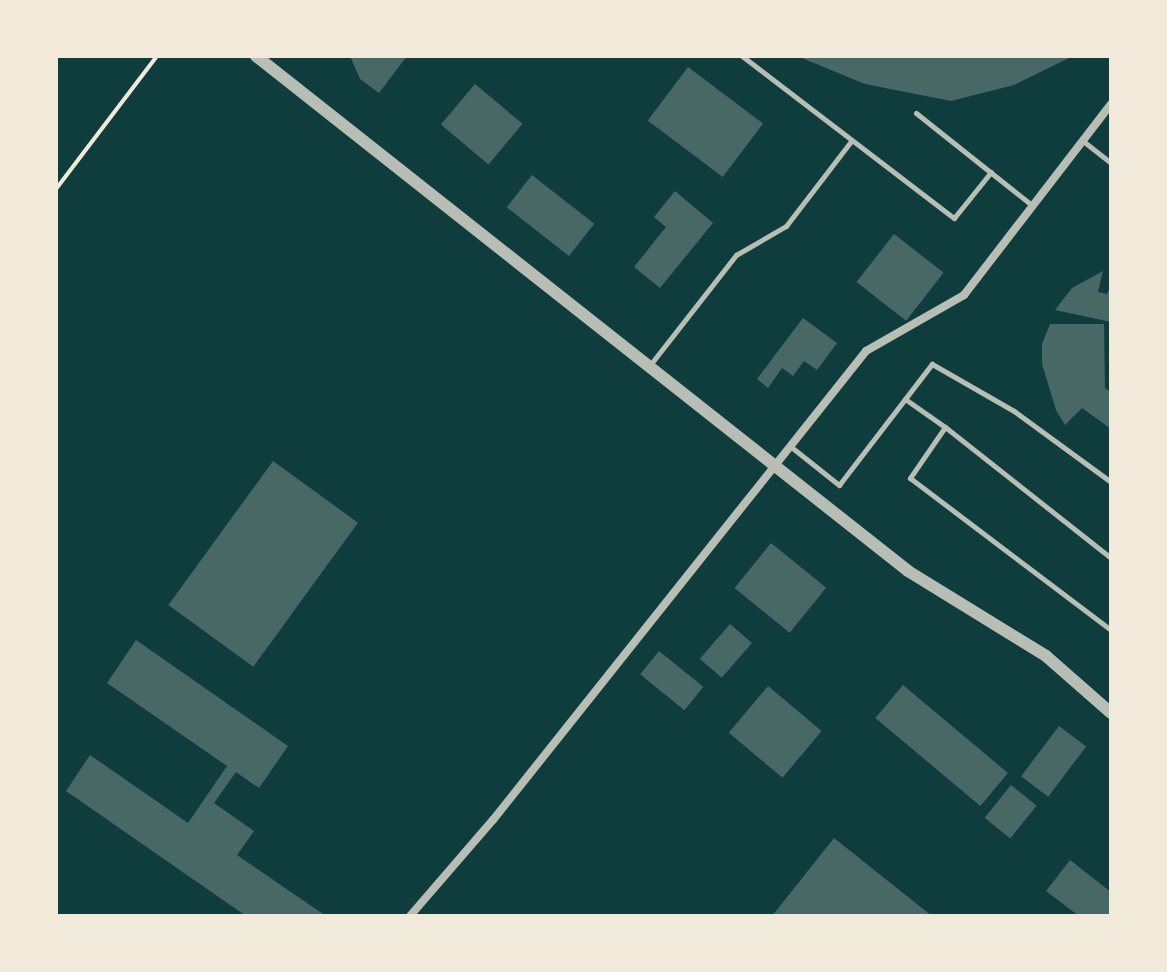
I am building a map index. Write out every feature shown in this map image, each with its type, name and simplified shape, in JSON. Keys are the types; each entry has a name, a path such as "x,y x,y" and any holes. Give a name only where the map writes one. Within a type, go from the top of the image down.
{"street":[{"path":"256,56 908,571 1046,656 1111,712"},
{"path":"410,916 493,820 866,351 964,295 1111,104"}],"lane":[{"path":"742,56 954,218 991,172"},
{"path":"916,113 1033,206"},
{"path":"650,365 736,255 786,226 852,140"},
{"path":"1082,141 1111,163"},
{"path":"790,446 839,485 932,364 1014,411 1111,482"},
{"path":"905,399 1111,558"},
{"path":"945,427 910,478 1111,630"}],"path":[{"path":"56,189 157,56"}],"building":[{"path":"350,56 407,56 379,93 360,79"},
{"path":"797,56 1073,56 1014,85 951,101 865,84"},
{"path":"688,67 763,124 723,177 648,121"},
{"path":"475,84 522,124 488,164 441,125"},
{"path":"532,175 594,224 569,256 507,207"},
{"path":"675,191 713,223 660,288 634,267 666,227 654,217"},
{"path":"894,234 944,273 906,321 856,282"},
{"path":"1103,271 1098,292 1107,294 1111,284 1111,322 1055,310 1072,288"},
{"path":"803,318 837,343 817,370 804,361 793,376 782,368 768,388 757,379"},
{"path":"1050,324 1104,324 1105,388 1111,392 1111,429 1082,408 1065,425 1056,410 1042,364 1042,344"},
{"path":"273,461 358,523 253,667 168,605"},
{"path":"771,543 826,588 790,633 734,588"},
{"path":"730,624 752,643 722,678 700,659"},
{"path":"136,640 288,746 259,788 236,772 214,803 254,831 237,855 326,916 246,916 66,791 90,755 188,823 227,766 107,683"},
{"path":"659,651 703,687 684,710 640,674"},
{"path":"903,685 1008,773 980,806 875,718"},
{"path":"768,686 822,731 782,778 729,733"},
{"path":"1059,726 1086,746 1048,797 1021,776"},
{"path":"1011,785 1037,806 1010,838 985,818"},
{"path":"834,838 932,916 772,916"},
{"path":"1070,860 1111,892 1111,916 1079,916 1046,891"}]}
